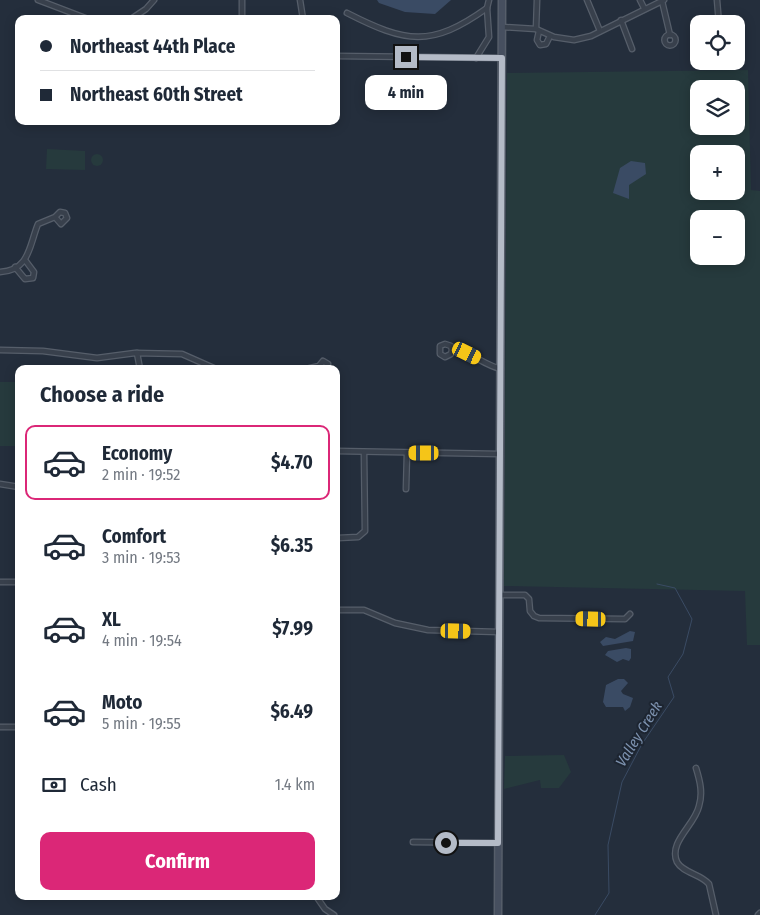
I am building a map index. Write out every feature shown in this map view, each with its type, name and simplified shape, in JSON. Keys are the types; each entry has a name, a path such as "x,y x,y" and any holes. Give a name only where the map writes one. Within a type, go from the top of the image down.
{"street":[{"path":"38,0 77,15"},
{"path":"137,15 154,0"},
{"path":"242,0 242,15"},
{"path":"300,0 302,15"},
{"path":"476,58 488,36 486,8 489,0"},
{"path":"498,915 502,0"},
{"path":"537,0 537,40 540,45 546,44 550,36"},
{"path":"587,0 600,31"},
{"path":"640,0 644,8"},
{"path":"716,0 718,15"},
{"path":"502,27 538,30 550,36 574,40 600,31 644,8 663,1 670,35"},
{"path":"347,13 387,32 429,37 447,32 486,8"},
{"path":"621,20 632,49"},
{"path":"340,56 502,58"},
{"path":"0,272 16,268 25,260 38,224 55,217"},
{"path":"16,268 25,278 33,278 34,272 25,260"},
{"path":"0,350 43,352 97,358 137,352 182,354 205,365"},
{"path":"452,350 467,353 484,363 501,369"},
{"path":"137,352 139,365"},
{"path":"320,365 320,362 324,361 328,365"},
{"path":"340,451 500,454"},
{"path":"340,538 358,538 365,531 364,452"},
{"path":"406,453 406,489"},
{"path":"0,484 15,486"},
{"path":"0,582 15,582"},
{"path":"499,595 525,595 530,599 530,611 539,618 625,619 630,614"},
{"path":"340,610 364,610 395,623 428,630 499,632"},
{"path":"0,727 15,727"},
{"path":"696,768 701,791 699,808 695,818 676,846 676,856 680,866 709,884 716,915"},
{"path":"413,842 498,843"},
{"path":"319,900 325,909 334,915"}],"green space":[{"path":"748,70 751,190 760,191 760,645 747,645 745,591 504,586 507,73"},
{"path":"47,149 85,151 85,170 46,169"},
{"path":"97,154 103,160 97,166 91,160"},
{"path":"0,382 15,382 15,446 0,446"},
{"path":"564,755 571,772 559,788 541,788 540,780 504,789 505,756"}],"water":[{"path":"377,0 451,0 435,14 405,12 379,3"},
{"path":"631,161 645,163 646,174 629,185 629,199 613,193 620,168"},
{"path":"630,631 635,632 633,641 603,646 600,642 606,637 615,639"},
{"path":"631,649 629,661 623,659 617,662 605,655 608,651"},
{"path":"618,679 624,679 628,683 621,691 623,694 633,698 630,707 625,711 623,707 606,707 603,702 606,685"}],"waterway":[{"name":"Valley Creek","path":"595,915 609,893 608,845 622,782 642,744 674,697 668,677 683,654 692,619 675,588 657,584"}],"route":[{"path":"406,57 502,58 498,843 446,843"}]}
